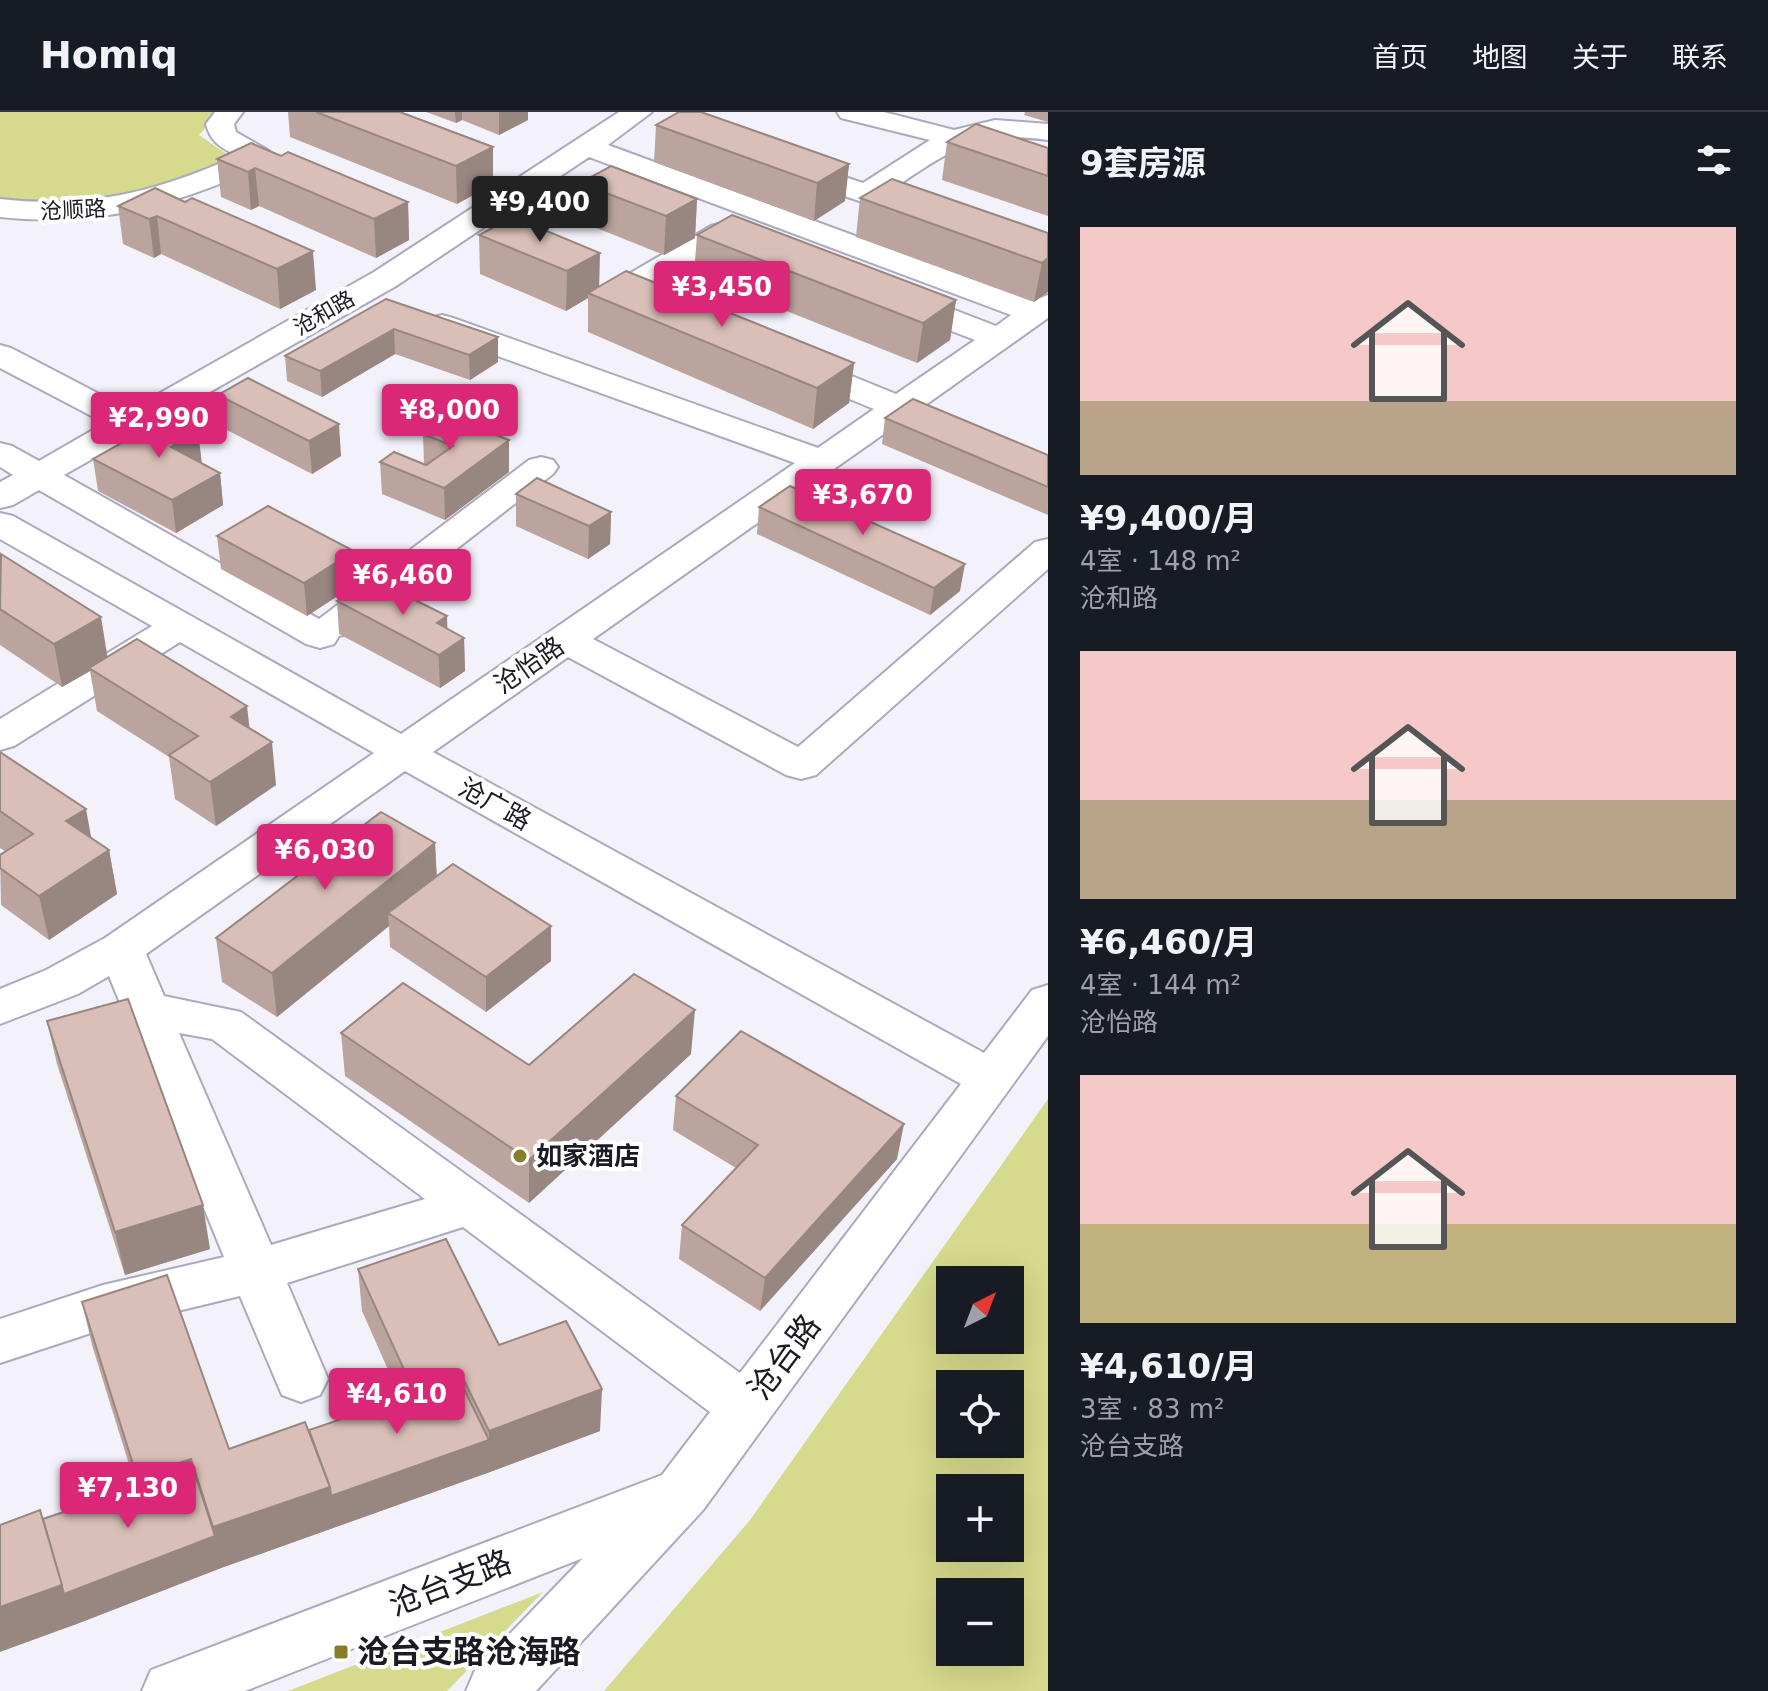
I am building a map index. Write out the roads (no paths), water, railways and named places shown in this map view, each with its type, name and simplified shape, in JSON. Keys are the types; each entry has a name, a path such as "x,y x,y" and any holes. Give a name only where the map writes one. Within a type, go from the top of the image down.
{"street":[{"path":"229,112 220,124 223,136 259,157 288,169"},
{"name":"沧和路","path":"0,497 357,294 638,112"},
{"path":"851,112 954,138"},
{"path":"866,194 954,138 986,127 1019,127 1048,132"},
{"path":"588,147 1042,308"},
{"name":"沧顺路","path":"0,208 33,213 90,213 139,204 183,191 259,157"},
{"path":"763,159 950,224"},
{"path":"418,226 447,238"},
{"path":"679,316 621,292 722,232 781,254"},
{"path":"868,288 999,338"},
{"path":"357,294 822,461"},
{"name":"沧怡路","path":"0,1007 62,982 121,949 1042,308"},
{"path":"767,353 943,425"},
{"path":"0,355 130,423"},
{"path":"0,453 320,636"},
{"path":"267,676 541,467"},
{"name":"沧广路","path":"0,524 404,753 992,1079"},
{"path":"566,640 801,766 1048,550"},
{"path":"0,737 179,626"},
{"path":"121,949 301,1379"},
{"name":"沧台路","path":"496,1691 683,1492 1048,1002"},
{"path":"147,1010 225,1024 746,1408"},
{"path":"0,1341 103,1307 256,1271 470,1205"},
{"name":"沧台支路","path":"172,1691 683,1492"}],"place":[{"name":"如家酒店","path":"520,1156"},
{"name":"沧台支路沧海路","path":"341,1652"}]}
